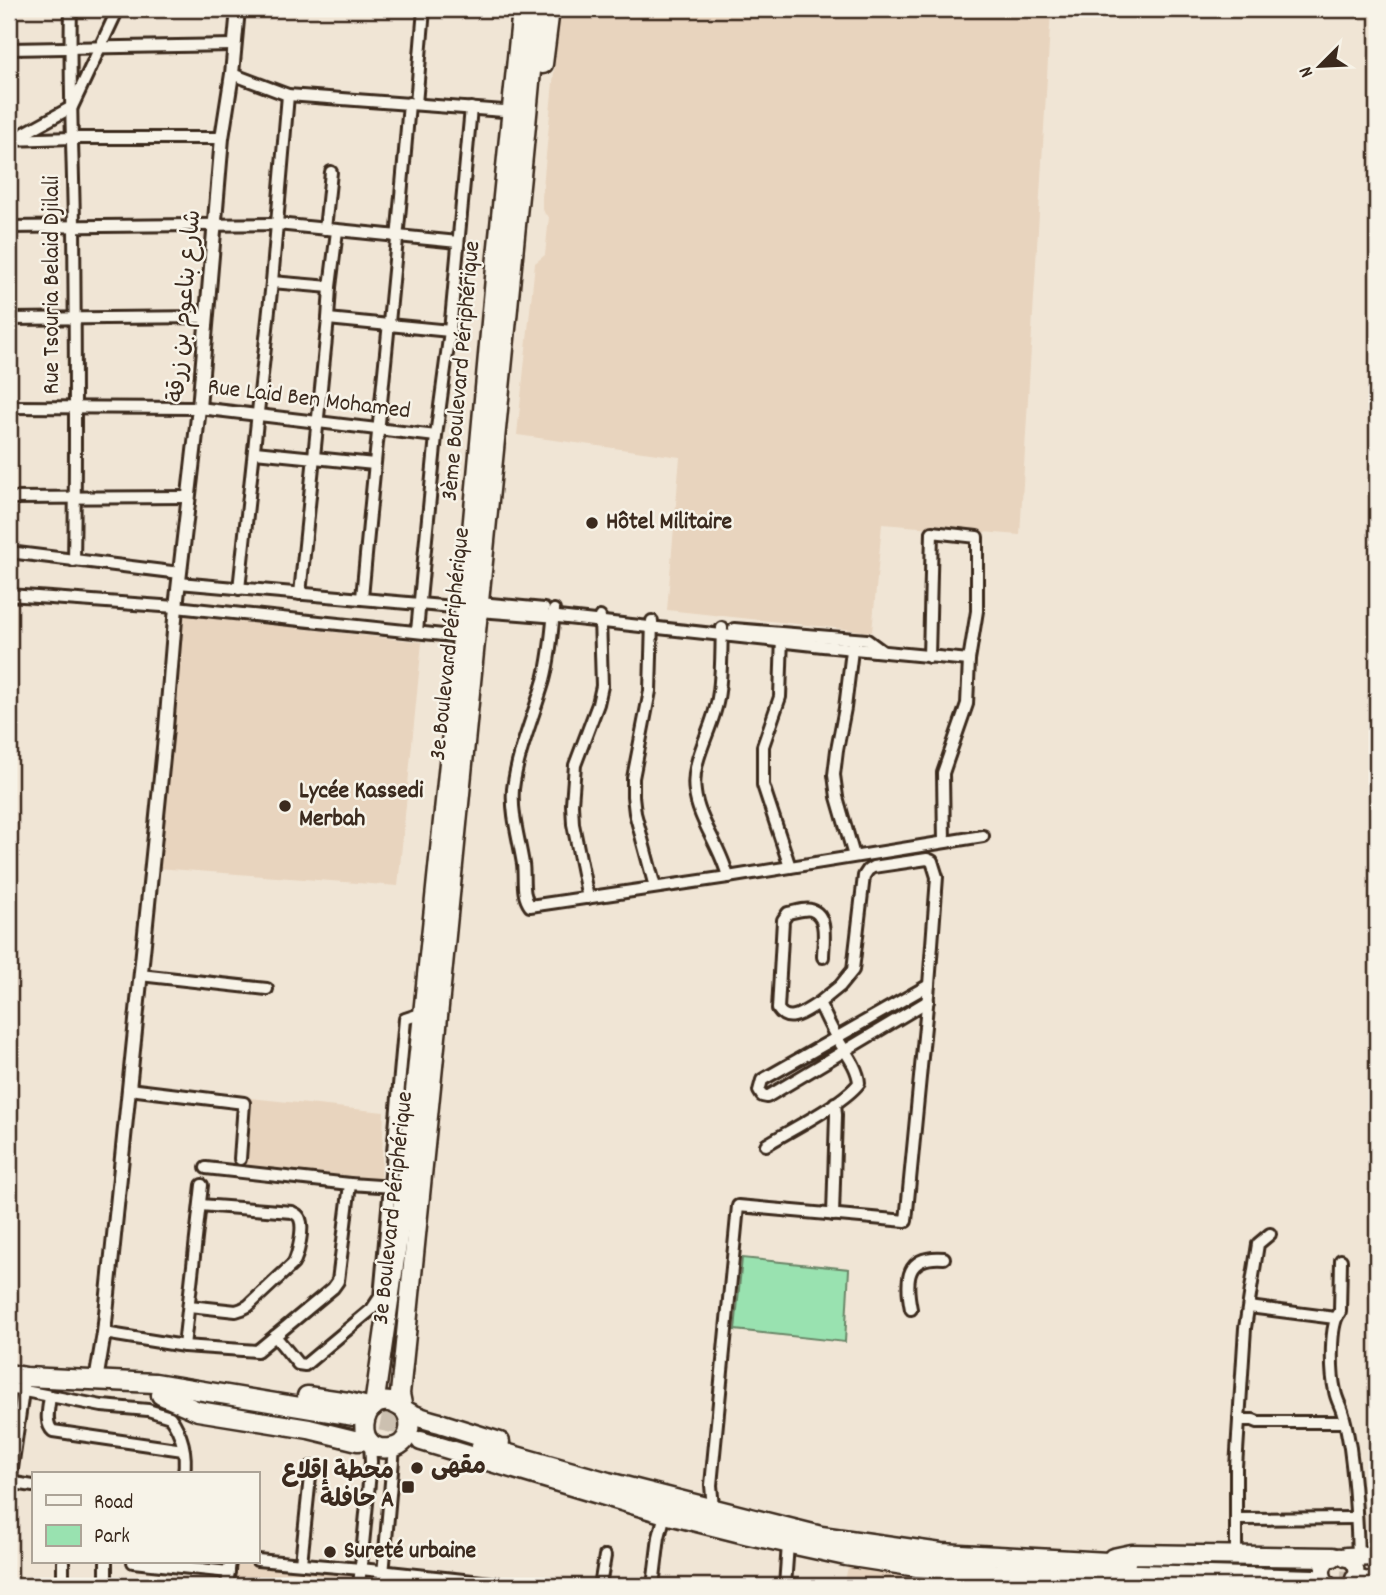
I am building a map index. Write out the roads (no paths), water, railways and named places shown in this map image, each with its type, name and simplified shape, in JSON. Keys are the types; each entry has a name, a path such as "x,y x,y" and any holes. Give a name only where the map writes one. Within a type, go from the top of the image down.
{"highway":[{"path":"512,9 502,102 517,139"},
{"name":"3ème Boulevard Périphérique","path":"373,1407 379,1379 398,1187 423,1013 469,637 476,608 479,532 517,139 523,9"},
{"path":"517,139 536,9"},
{"path":"517,139 539,114 550,9"},
{"name":"3e Boulevard Périphérique","path":"402,1404 469,637"},
{"path":"351,1415 379,1379"},
{"path":"19,1381 96,1381 351,1415 382,1403 402,1404 423,1430 606,1488 665,1514 788,1544 917,1567 959,1578 1005,1574 1027,1580 1320,1578"},
{"path":"158,1389 194,1381 351,1415"},
{"path":"158,1389 198,1411 309,1429 355,1440 369,1440 383,1448 395,1447 579,1499 606,1488 713,1508 821,1536 941,1553 1177,1565 1320,1578"},
{"path":"395,1447 404,1441 409,1431 409,1421 402,1404"},
{"path":"369,1440 364,1423 366,1414 373,1407"},
{"path":"1096,1562 1132,1554 1236,1555 1363,1574"},
{"path":"1139,1578 1224,1586"}],"main road":[{"path":"1320,1578 1325,1581 1323,1572 1326,1563 1363,1574"}],"street":[{"name":"Rue Tsouria Belaid Djilali","path":"71,9 75,319 74,561"},
{"path":"10,141 72,107 118,9"},
{"name":"شارع بناعوم بن زرقة","path":"96,1381 104,1333 176,607 199,408 222,138 238,9"},
{"path":"362,598 387,325 424,9"},
{"path":"9,49 234,45"},
{"path":"232,74 288,95 504,111"},
{"path":"239,589 272,282 288,95"},
{"path":"417,631 471,108"},
{"path":"10,141 72,138 222,138"},
{"path":"300,594 328,319 331,172"},
{"path":"9,227 277,224 458,242"},
{"path":"272,282 330,287"},
{"path":"9,319 205,317"},
{"path":"328,319 450,331"},
{"name":"Rue Laid Ben Mohamed","path":"9,407 199,408 436,436"},
{"path":"255,452 374,464"},
{"path":"9,498 189,497"},
{"path":"929,657 932,531 977,537 976,611 969,660 967,704 943,773 944,842"},
{"path":"9,552 239,589 554,613 852,644 885,652 969,660"},
{"path":"9,595 176,607 469,637"},
{"path":"554,613 550,653 515,773 513,793 525,900 530,906 983,836"},
{"path":"588,898 573,824 572,804 575,765 602,686 600,618"},
{"path":"652,624 650,691 633,778 633,796 655,887"},
{"path":"722,632 718,699 694,779 698,806 721,853 728,877"},
{"path":"781,638 780,697 763,746 763,785 790,867"},
{"path":"852,644 834,775 837,797 854,856"},
{"path":"713,1508 711,1485 738,1206 906,1221 928,1001 937,877 932,861 927,859 868,870 864,876 853,970 840,986 819,1003 794,1017 782,1015 778,1009 783,920 788,913 810,909 820,915 823,923 823,957"},
{"path":"141,975 267,989"},
{"path":"928,1001 767,1097 762,1096 759,1091 762,1080 929,985"},
{"path":"766,1145 835,1104 859,1083 845,1050 819,1003"},
{"path":"129,1089 244,1103 240,1159"},
{"path":"832,1215 835,1104"},
{"path":"205,1168 398,1187 380,1297 373,1309 305,1365 298,1364 275,1336"},
{"path":"104,1333 184,1346 257,1351 333,1289 338,1281 350,1184"},
{"path":"184,1346 202,1185"},
{"path":"189,1306 236,1311 248,1307 297,1258 302,1223 298,1215 292,1212 200,1205"},
{"path":"1236,1555 1236,1467 1245,1328 1258,1244 1270,1234"},
{"path":"911,1309 908,1283 911,1269 918,1262 930,1257 944,1258"},
{"path":"1341,1260 1340,1312 1335,1318 1332,1341 1334,1382 1350,1446 1363,1574"},
{"path":"1249,1307 1335,1318"},
{"path":"9,1388 19,1381"},
{"path":"19,1381 50,1396 102,1406 148,1410 170,1417 178,1431 186,1460 184,1472"},
{"path":"19,1381 9,1485 32,1486"},
{"path":"50,1396 48,1422 53,1431 183,1450"},
{"path":"1239,1420 1344,1422"},
{"path":"359,1586 372,1462 369,1440"},
{"path":"382,1586 395,1447"},
{"path":"301,1563 311,1467"},
{"path":"653,1586 659,1537 665,1514"},
{"path":"1236,1519 1356,1518"},
{"path":"785,1586 788,1544"},
{"path":"600,1586 605,1556"},
{"path":"259,1560 519,1586"},
{"path":"63,1564 63,1586"},
{"path":"106,1564 106,1586"},
{"path":"175,1564 229,1567 227,1586"}],"tunnel":[{"path":"354,1416 426,1431"},
{"path":"1314,1579 1365,1580"}],"place":[{"name":"Hôtel Militaire","path":"592,523"},
{"name":"Lycée Kassedi Merbah","path":"285,806"},
{"name":"مقهى","path":"417,1468"},
{"name":"محطة إقلاع حافلة A","path":"408,1487"},
{"name":"Sureté urbaine","path":"330,1552"}]}
